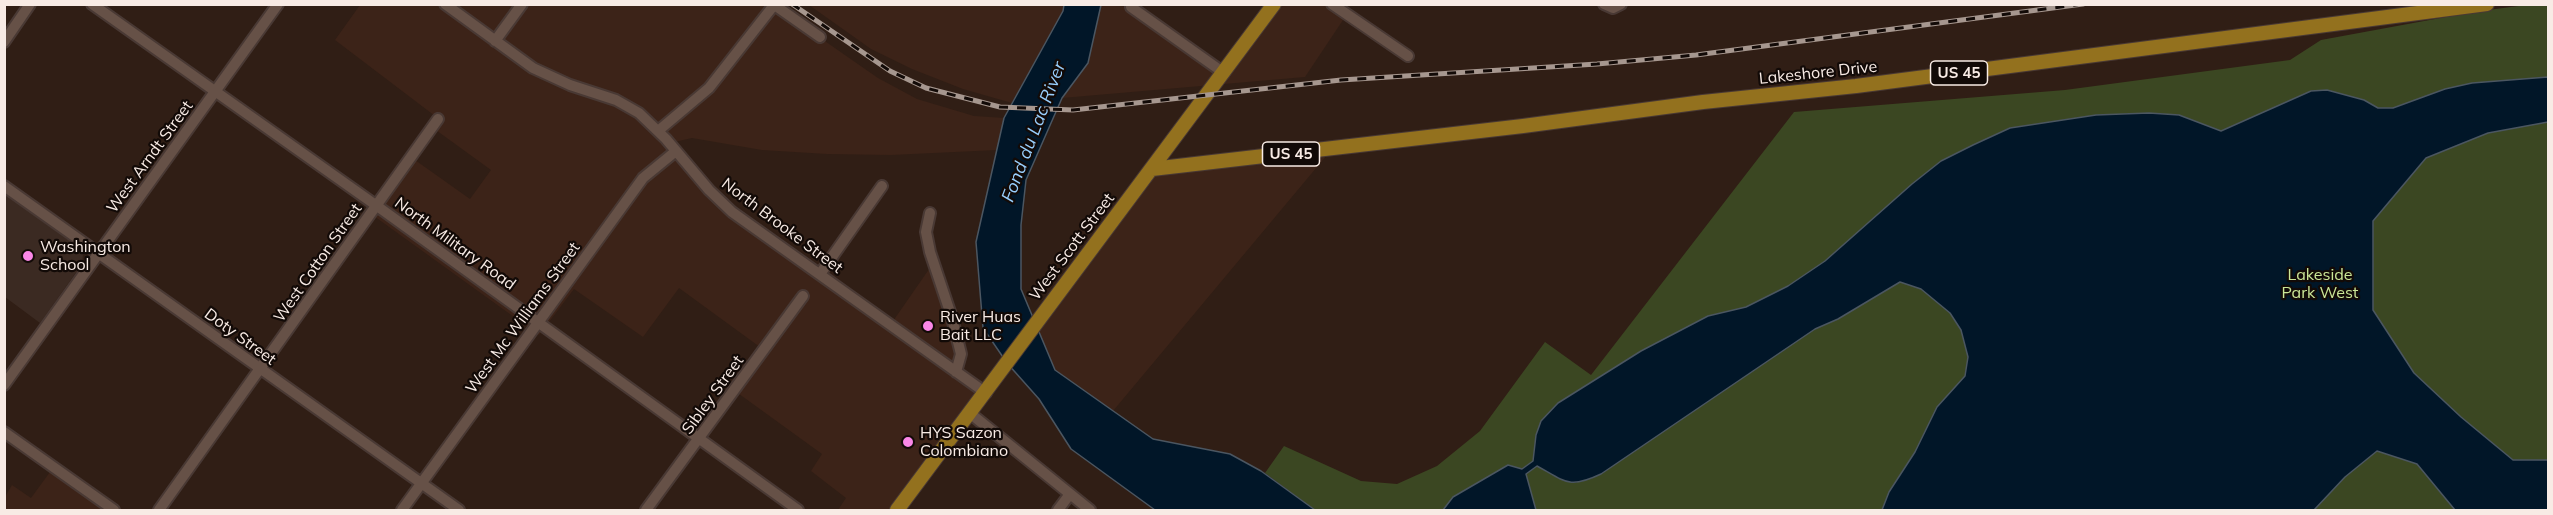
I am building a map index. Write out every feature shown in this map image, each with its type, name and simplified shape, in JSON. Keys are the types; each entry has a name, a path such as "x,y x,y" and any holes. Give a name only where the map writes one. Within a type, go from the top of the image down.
{"main road":[{"name":"West Scott Street","path":"897,510 1274,4"},
{"name":"Lakeshore Drive","path":"1152,168 1523,126 1703,102 1856,86 2487,4"}],"street":[{"path":"4,42 30,4"},
{"name":"North Military Road","path":"92,4 377,206 699,441 798,510"},
{"name":"West Arndt Street","path":"4,385 278,4"},
{"name":"North Brooke Street","path":"445,4 533,68 570,85 627,105 644,117 704,185 732,212 986,393"},
{"path":"495,41 522,4"},
{"path":"1332,4 1408,56"},
{"path":"658,131 711,85 774,5 820,37"},
{"path":"1131,7 1224,73"},
{"name":"West Cotton Street","path":"159,510 438,119"},
{"name":"West Mc Williams Street","path":"402,510 644,178 676,151"},
{"name":"Doty Street","path":"4,186 459,510"},
{"path":"820,274 882,186"},
{"path":"930,213 926,232 930,252 952,318 961,354 956,372"},
{"name":"Sibley Street","path":"646,510 699,441 803,296"},
{"path":"970,414 1090,510"},
{"path":"4,432 114,510"},
{"path":"1058,510 1070,494"}],"shaded area":[{"path":"360,5 773,5 878,78 917,99 974,116 1004,118 997,150 891,155 827,154 762,150 692,138 670,143 719,200 891,324 934,262 961,354 956,372 986,393 897,510 838,510 846,498 811,471 822,454 735,391 764,350 679,288 643,337 574,289 539,335 367,211 408,155 470,199 491,170 429,125 435,116 335,40"},
{"path":"809,5 1064,5 1063,11 1012,103 963,89 912,69 871,49"},
{"path":"1101,5 1131,7 1224,73 1274,5 1332,5 1347,14 1305,77 1062,98 1088,63"},
{"path":"1332,149 1113,411 1056,371 1035,325 1152,169"},
{"path":"5,194 78,247 83,254 82,264 40,323 5,297"},
{"path":"50,472 105,510 5,510 5,497 12,485 31,498"}],"green space":[{"name":"Lakeside Park West","path":"2526,5 2548,5 2548,510 1315,510 1265,473 1284,446 1361,481 1397,484 1437,466 1480,431 1545,342 1591,375 1794,112 2065,90 2290,60 2321,40 2473,12"}],"water":[{"name":"Fond du Lac River","path":"1064,5 1101,5 1088,63 1062,98 1026,180 1021,225 1021,289 1055,370 1153,439 1230,454 1261,471 1315,510 1155,510 1071,449 1039,399 1007,363 983,328 976,242 1004,118 1063,11"},
{"path":"2548,77 2548,122 2488,133 2426,158 2373,221 2373,310 2414,373 2461,417 2513,460 2548,460 2548,510 2455,510 2417,464 2377,451 2345,477 2314,510 1882,510 1889,492 1915,452 1937,407 1965,376 1968,357 1961,330 1950,313 1921,289 1900,282 1838,319 1815,329 1601,474 1582,481 1568,482 1537,466 1526,474 1536,510 1443,510 1453,497 1508,465 1522,469 1533,461 1536,435 1541,421 1558,403 1641,351 1708,316 1746,307 1788,286 1825,261 1941,161 2010,128 2096,115 2149,113 2179,115 2221,131 2311,91 2327,90 2364,100 2378,108 2393,108 2445,89 2472,83"}],"railway":[{"path":"792,4 890,71 926,88 1000,107 1073,110 1341,80 1597,64 1696,55 2083,4"}],"place":[{"name":"Washington School","path":"28,256"},
{"name":"River Huas Bait LLC","path":"928,326"},
{"name":"HYS Sazon Colombiano","path":"908,442"}]}
